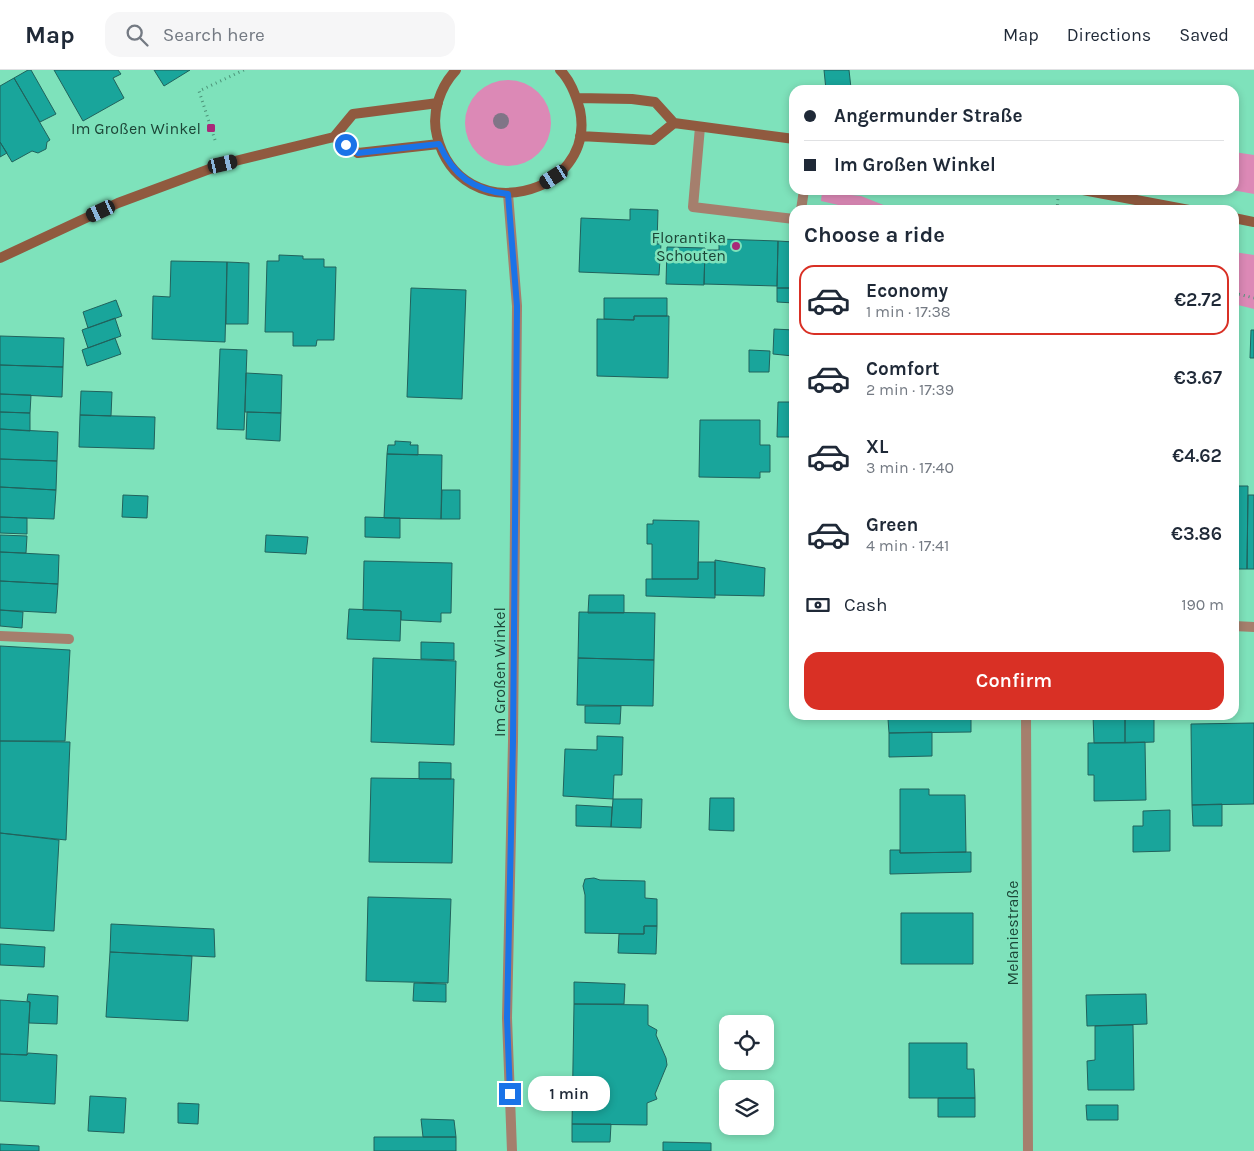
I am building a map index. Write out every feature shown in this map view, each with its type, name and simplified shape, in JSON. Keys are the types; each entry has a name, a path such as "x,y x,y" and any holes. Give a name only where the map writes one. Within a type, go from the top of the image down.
{"main road":[{"path":"456,70 443,88 438,102 436,131 439,144 447,161 473,185 490,192 508,194 524,192 540,186 554,177 566,165 575,151 580,136 581,117 572,86 560,70"},
{"path":"577,98 632,99 655,102 674,123 700,128 789,137"},
{"path":"0,258 118,203 223,164 334,137 353,114 438,102"},
{"path":"580,136 653,140 674,123"},
{"path":"334,137 358,153 439,144"},
{"path":"1110,195 1162,205"},
{"path":"1239,219 1254,222"}],"street":[{"path":"700,128 693,206 789,218"},
{"name":"Im Großen Winkel","path":"508,194 517,306 513,741 507,1018 512,1151"},
{"path":"1239,626 1254,627"},
{"path":"0,636 68,639"},
{"name":"Melaniestraße","path":"1026,720 1028,1151"}],"path":[{"path":"223,164 199,91 244,70"},
{"path":"1239,294 1254,298"}],"shaded area":[{"path":"508,80 524,83 532,87 544,99 548,107 551,123 548,139 544,147 532,159 524,163 508,166 492,163 484,159 472,147 468,139 465,123 468,107 472,99 484,87 492,83"},
{"path":"1239,153 1254,155 1254,194 1239,191"},
{"path":"822,195 851,195 861,196 884,205 838,205 821,201"},
{"path":"1239,253 1254,255 1254,309 1239,305"}],"building":[{"path":"31,70 56,114 40,122 14,78"},
{"path":"54,70 118,70 121,74 113,78 124,98 83,121"},
{"path":"154,70 190,70 164,86"},
{"path":"824,70 849,70 851,85 826,85"},
{"path":"14,78 50,140 47,142 46,149 38,153 32,151 12,162 0,142 0,86"},
{"path":"0,142 7,153 0,157"},
{"path":"630,209 658,210 657,244 661,244 659,275 579,272 581,218 630,220"},
{"path":"719,239 778,241 777,286 704,284 705,250 719,250"},
{"path":"778,241 789,242 789,288 777,288"},
{"path":"667,247 705,248 704,285 666,284"},
{"path":"279,255 303,256 303,259 324,259 324,267 336,267 334,340 317,340 316,346 293,346 293,332 265,332 267,261 279,261"},
{"path":"171,261 227,262 225,342 152,339 153,296 170,297"},
{"path":"227,262 249,263 248,324 226,324"},
{"path":"411,288 466,290 462,399 407,397"},
{"path":"777,288 789,288 789,303 777,302"},
{"path":"604,298 667,298 667,316 634,316 634,320 604,319"},
{"path":"116,300 122,316 88,328 83,312"},
{"path":"634,316 669,316 668,378 597,376 597,319 634,320"},
{"path":"115,318 121,336 88,348 82,330"},
{"path":"774,329 789,330 789,356 773,354"},
{"path":"1251,330 1254,330 1254,358 1250,358"},
{"path":"0,336 64,338 63,367 0,365"},
{"path":"115,338 121,354 87,366 82,350"},
{"path":"220,349 247,350 244,430 217,429"},
{"path":"749,350 770,351 769,372 749,372"},
{"path":"0,365 63,367 62,397 0,394"},
{"path":"246,373 282,375 281,413 245,412"},
{"path":"81,391 112,392 111,416 80,415"},
{"path":"0,394 31,395 30,413 0,412"},
{"path":"778,402 789,402 789,437 777,437"},
{"path":"0,412 30,413 30,431 0,429"},
{"path":"247,412 281,413 280,441 246,439"},
{"path":"80,415 155,417 154,449 79,447"},
{"path":"700,420 760,420 760,445 770,445 770,472 760,472 760,478 699,477"},
{"path":"0,429 58,432 57,461 0,459"},
{"path":"395,441 411,442 410,445 418,445 418,455 387,454 388,445 395,445"},
{"path":"387,454 442,455 441,519 384,518"},
{"path":"0,459 57,461 56,490 0,487"},
{"path":"1239,486 1248,486 1247,569 1239,569"},
{"path":"0,487 56,490 54,519 0,517"},
{"path":"442,490 460,490 460,519 441,519"},
{"path":"123,495 148,496 147,518 122,517"},
{"path":"1248,495 1254,495 1254,569 1247,569"},
{"path":"0,517 27,518 27,534 0,533"},
{"path":"365,517 400,518 400,538 365,537"},
{"path":"653,520 699,521 698,579 652,579 652,544 647,544 647,524 653,524"},
{"path":"0,535 27,536 26,553 0,552"},
{"path":"266,535 308,537 306,554 265,552"},
{"path":"0,552 59,555 58,584 0,581"},
{"path":"715,560 765,568 764,596 715,595"},
{"path":"364,561 452,563 451,613 441,613 441,622 401,620 401,611 363,610"},
{"path":"698,562 715,562 715,598 646,596 646,579 698,579"},
{"path":"0,581 58,584 56,613 0,610"},
{"path":"589,595 624,595 624,613 588,613"},
{"path":"349,609 401,611 400,641 347,639"},
{"path":"0,610 23,612 22,628 0,626"},
{"path":"579,612 655,613 654,660 578,658"},
{"path":"421,642 454,643 454,660 421,659"},
{"path":"0,646 70,650 65,741 0,741"},
{"path":"373,658 456,661 454,745 371,742"},
{"path":"578,658 654,660 653,706 577,705"},
{"path":"585,706 621,706 620,724 585,723"},
{"path":"888,720 971,720 971,732 889,733"},
{"path":"1093,720 1125,720 1125,743 1094,743"},
{"path":"1125,720 1154,720 1154,742 1125,743"},
{"path":"1254,723 1254,804 1192,805 1191,724"},
{"path":"932,732 932,756 889,757 889,733"},
{"path":"597,736 623,737 622,775 614,775 613,799 563,796 565,749 597,750"},
{"path":"0,741 70,742 66,840 0,833"},
{"path":"1145,742 1146,800 1094,801 1094,775 1088,775 1088,743"},
{"path":"419,762 451,763 451,779 419,779"},
{"path":"371,778 454,779 452,863 369,862"},
{"path":"900,789 929,789 929,795 965,795 966,852 900,853"},
{"path":"710,798 734,798 734,831 709,830"},
{"path":"613,799 642,799 641,828 611,827"},
{"path":"1222,804 1222,826 1193,826 1192,805"},
{"path":"576,805 612,807 611,827 576,826"},
{"path":"1170,810 1170,851 1133,852 1133,826 1143,826 1143,811"},
{"path":"0,833 59,840 54,931 0,928"},
{"path":"890,850 900,850 900,853 971,852 971,872 890,874"},
{"path":"594,878 600,880 645,881 645,898 657,899 657,926 644,926 644,934 585,933 585,895 583,886 585,879"},
{"path":"368,897 451,899 448,983 366,981"},
{"path":"901,913 973,913 973,964 901,964"},
{"path":"111,924 214,929 215,957 110,952"},
{"path":"644,926 657,926 656,954 618,953 619,934 644,934"},
{"path":"0,944 45,947 44,967 0,965"},
{"path":"110,952 192,956 188,1021 106,1017"},
{"path":"574,982 625,984 624,1004 574,1004"},
{"path":"414,983 446,984 446,1002 413,1001"},
{"path":"28,994 58,996 57,1024 29,1023 30,1002 27,1001"},
{"path":"1146,994 1147,1024 1087,1026 1086,995"},
{"path":"0,1000 30,1002 27,1055 0,1054"},
{"path":"574,1004 648,1005 648,1025 657,1030 656,1035 667,1065 655,1094 657,1099 647,1103 647,1125 572,1124"},
{"path":"1133,1025 1134,1090 1088,1090 1087,1061 1095,1060 1095,1026"},
{"path":"909,1043 967,1043 967,1069 974,1069 975,1098 909,1098"},
{"path":"28,1053 57,1055 55,1104 0,1101 0,1054 27,1055"},
{"path":"90,1096 126,1098 124,1133 88,1131"},
{"path":"938,1098 975,1098 975,1117 938,1117"},
{"path":"178,1103 199,1104 198,1124 178,1123"},
{"path":"1086,1105 1118,1105 1118,1120 1087,1120"},
{"path":"421,1119 454,1120 456,1137 423,1137"},
{"path":"572,1124 611,1124 610,1142 572,1142"},
{"path":"374,1137 456,1137 456,1151 374,1151"},
{"path":"663,1142 711,1143 711,1151 663,1151"},
{"path":"0,1144 39,1146 39,1151 0,1151"}],"place":[{"name":"Im Großen Winkel","path":"211,128"},
{"name":"Florantika Schouten","path":"736,246"}],"route":[{"path":"346,145 358,153 439,144 447,161 473,185 490,192 508,194 517,306 513,741 507,1018 510,1094"}]}
